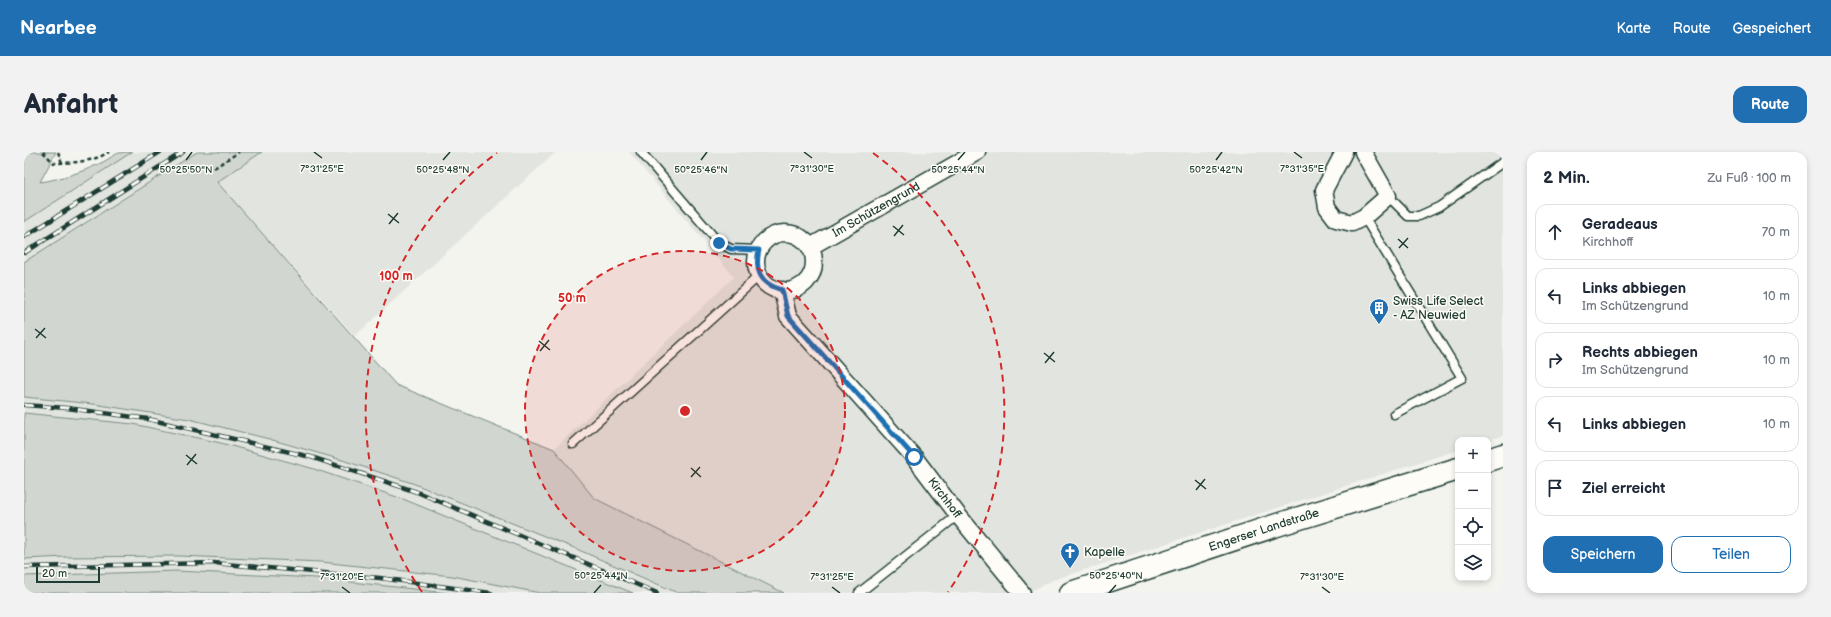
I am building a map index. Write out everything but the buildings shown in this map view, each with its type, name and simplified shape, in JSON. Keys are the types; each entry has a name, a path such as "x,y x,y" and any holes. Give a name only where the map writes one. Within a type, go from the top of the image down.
{"main road":[{"path":"1491,459 1503,455"},
{"name":"Engerser Landstraße","path":"1071,593 1277,524 1455,470"}],"street":[{"name":"Im Schützengrund","path":"810,247 960,156 977,152"},
{"path":"1344,152 1324,190 1327,207 1336,219 1352,223 1364,216 1388,196 1363,152"},
{"path":"790,233 800,236 810,247 814,257 814,268 810,277 803,285 797,288 782,290 772,288 760,275 757,259 759,250 768,239 776,234 790,233"},
{"name":"Kirchhoff","path":"782,290 788,316 914,457 958,515 1022,593"}],"lane":[{"path":"640,152 719,243 731,249 759,250"},
{"path":"1388,196 1408,216 1419,216 1439,207 1503,162"},
{"path":"1364,216 1462,378 1394,414"},
{"path":"573,444 760,275"},
{"path":"859,593 958,515"}],"path":[{"path":"43,152 54,163 83,161 109,152"},
{"path":"58,152 62,163"},
{"path":"214,168 239,152"}],"shaded area":[{"path":"24,152 56,152 40,182 79,172 101,163 118,153 132,152 24,222"},
{"path":"132,152 197,152 24,262 24,222"},
{"path":"197,152 262,152 217,182 396,385 554,449 594,498 784,593 678,593 574,548 412,483 342,460 269,439 189,419 93,404 24,397 24,262"},
{"path":"262,152 556,152 355,336 217,182"},
{"path":"629,152 1503,152 1503,436 1491,439 1491,437 1455,437 1455,451 1053,580 1027,593 784,593 594,498 554,449 734,277"},
{"path":"24,397 93,404 189,419 269,439 342,460 412,483 574,548 678,593 633,593 403,499 311,468 221,443 133,424 24,413"},
{"path":"24,413 133,424 221,443 311,468 403,499 633,593 540,593 452,576 321,562 179,556 24,559"},
{"path":"179,556 321,562 452,576 540,593 448,593 316,578 177,571 24,576 24,559"},
{"path":"177,571 316,578 448,593 24,593 24,576"}],"railway":[{"path":"24,237 160,152"},
{"path":"24,253 183,152"},
{"path":"24,405 67,408 148,419 311,457 417,492 657,593"},
{"path":"24,567 214,563 380,578 491,593"}],"place":[{"name":"Swiss Life Select - AZ Neuwied","path":"1379,325"},
{"name":"Kapelle","path":"1070,569"}],"route":[{"path":"719,243 724,247 731,249 759,250 757,268 760,275 772,288 782,290 788,316 914,457"}]}
